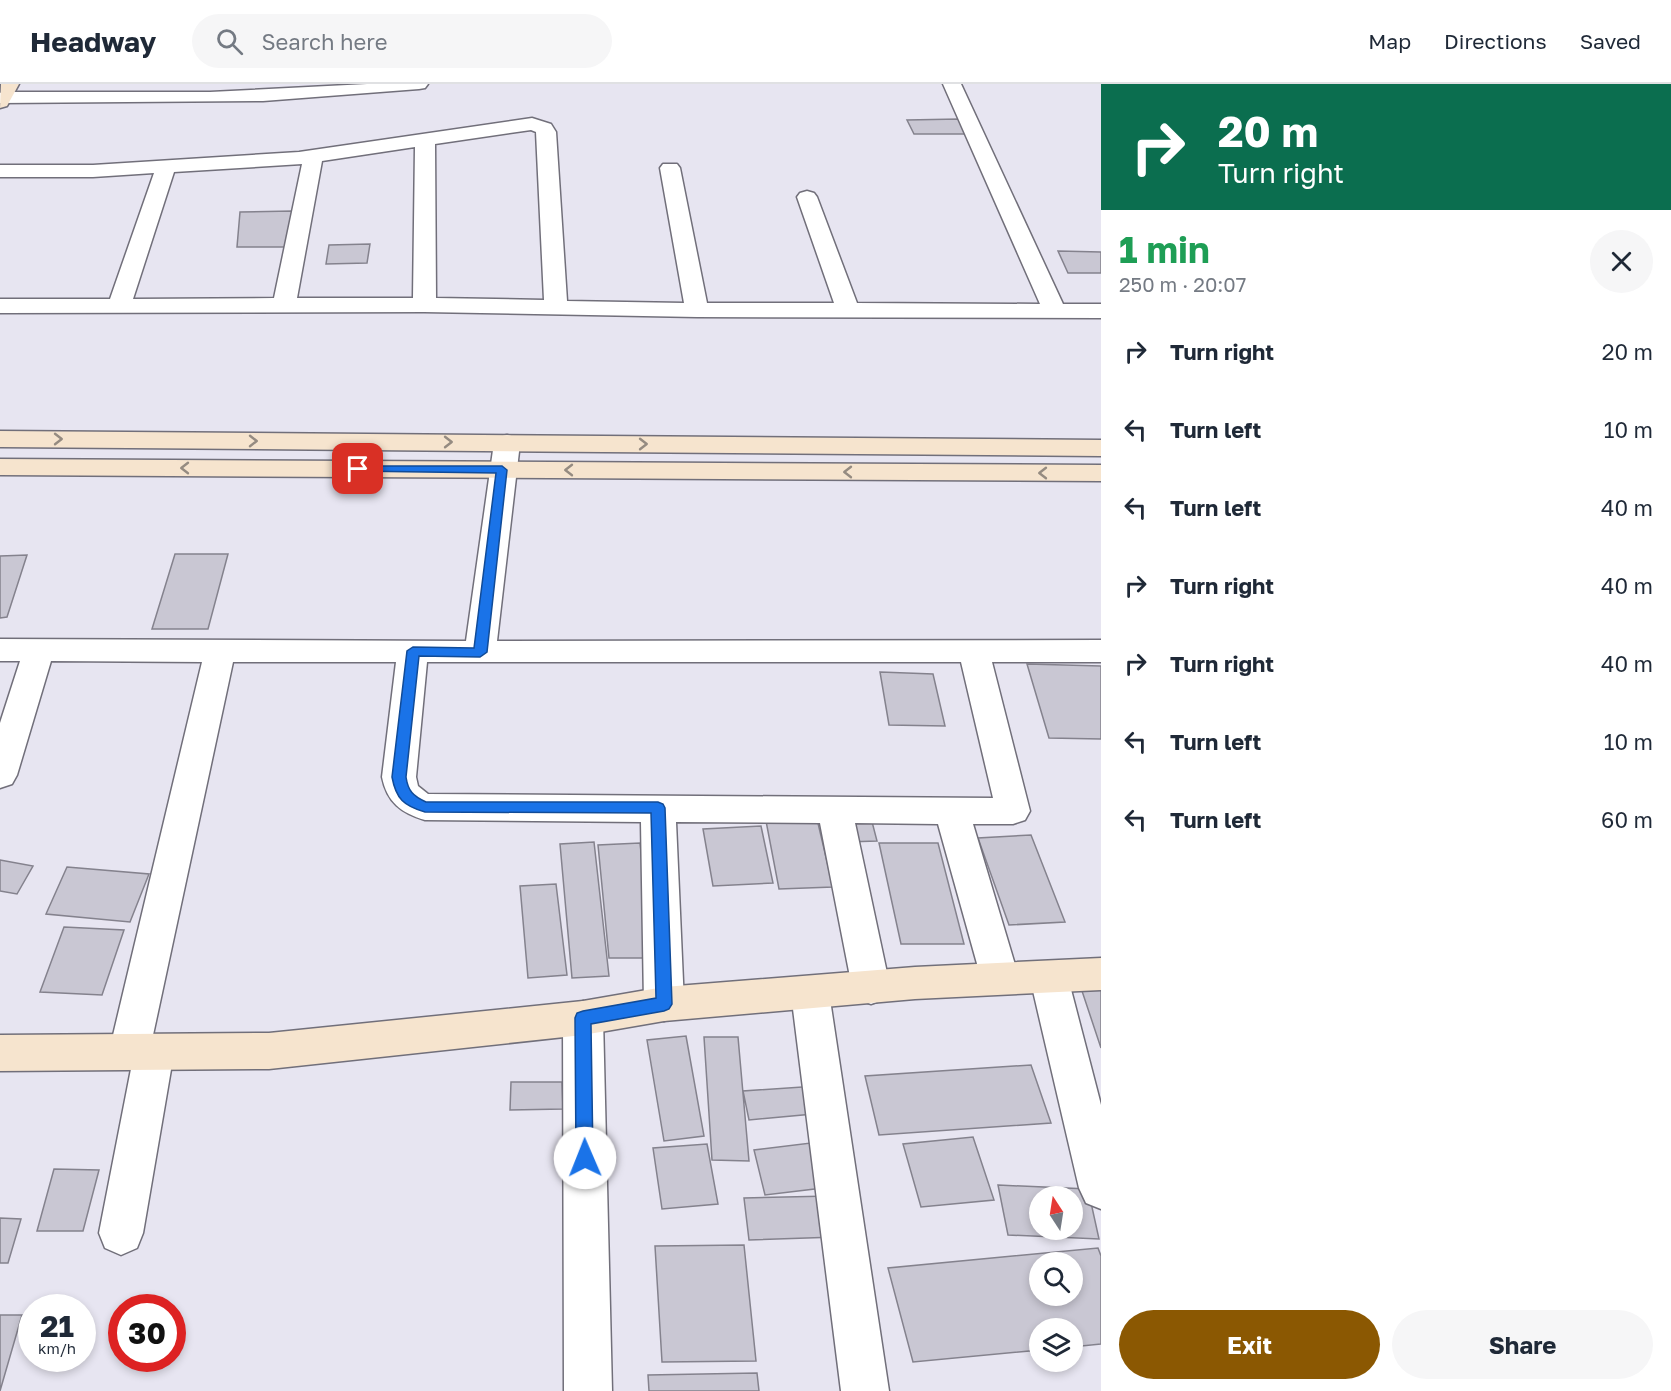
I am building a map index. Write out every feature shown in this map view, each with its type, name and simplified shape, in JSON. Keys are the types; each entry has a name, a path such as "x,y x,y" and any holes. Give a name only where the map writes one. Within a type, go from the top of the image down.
{"street":[{"path":"4,94 352,88 419,84"},
{"path":"952,84 1054,309"},
{"path":"0,171 93,171 313,156 532,124 544,128 556,306"},
{"path":"424,306 425,139"},
{"path":"284,306 313,156"},
{"path":"119,305 166,167"},
{"path":"670,168 697,310"},
{"path":"807,197 848,311"},
{"path":"0,306 556,306 697,310 1054,309 1101,311"},
{"path":"0,439 1101,473"},
{"path":"0,467 504,456 1101,448"},
{"path":"480,652 504,456"},
{"path":"0,650 1101,651"},
{"path":"0,775 39,650"},
{"path":"121,1233 142,1052 220,650"},
{"path":"413,651 399,777 401,788 409,801 425,807 1013,811 974,651"},
{"path":"658,808 664,1004"},
{"path":"835,810 871,987"},
{"path":"952,811 1000,978"},
{"path":"0,1053 269,1051 583,1018 664,1004 1000,978 1049,978 1101,974"},
{"path":"1049,978 1101,1188"},
{"path":"810,993 865,1391"},
{"path":"583,1018 588,1391"}],"building":[{"path":"959,119 967,134 914,134 907,120"},
{"path":"292,211 286,247 237,247 240,212"},
{"path":"370,244 367,263 326,264 329,245"},
{"path":"1058,251 1101,252 1101,273 1068,273"},
{"path":"175,554 228,554 208,629 152,629"},
{"path":"27,555 7,617 0,618 0,556"},
{"path":"1027,664 1101,666 1101,739 1049,738"},
{"path":"880,672 933,674 945,726 889,725"},
{"path":"870,814 877,841 846,842 839,815"},
{"path":"817,819 833,887 779,889 766,821"},
{"path":"761,826 773,883 713,886 703,829"},
{"path":"1031,835 1065,922 1009,925 978,838"},
{"path":"594,842 609,976 572,978 560,844"},
{"path":"640,843 653,958 609,958 598,845"},
{"path":"879,843 938,843 964,944 901,944"},
{"path":"0,860 33,866 17,894 0,891"},
{"path":"67,867 149,874 130,922 46,914"},
{"path":"556,884 567,975 528,978 520,886"},
{"path":"64,927 124,930 102,995 40,992"},
{"path":"1101,987 1101,1048 1081,988"},
{"path":"686,1036 704,1136 664,1141 647,1040"},
{"path":"704,1037 738,1037 749,1161 712,1160"},
{"path":"1031,1065 1051,1123 879,1135 865,1076"},
{"path":"511,1082 562,1082 563,1109 510,1110"},
{"path":"817,1086 824,1113 749,1120 743,1091"},
{"path":"973,1137 994,1200 921,1207 903,1144"},
{"path":"819,1142 831,1187 765,1195 754,1150"},
{"path":"707,1144 718,1204 662,1209 653,1148"},
{"path":"54,1169 99,1170 83,1231 37,1231"},
{"path":"998,1185 1029,1186 1029,1236 1008,1235"},
{"path":"1083,1189 1088,1189 1099,1239 1083,1238"},
{"path":"830,1196 836,1237 749,1240 744,1198"},
{"path":"0,1218 21,1219 8,1263 0,1263"},
{"path":"744,1245 756,1361 662,1362 655,1246"},
{"path":"1098,1248 1101,1256 1101,1344 1083,1346 1083,1318 1029,1318 1029,1351 913,1362 888,1268 1029,1255 1029,1306 1083,1306 1083,1252 1056,1252"},
{"path":"0,1315 18,1315 18,1329 0,1391"},
{"path":"757,1373 759,1391 649,1391 648,1375"}],"route":[{"path":"358,469 502,470 480,652 413,651 399,777 401,788 409,801 425,807 658,808 664,1004 583,1018 585,1158"}]}
